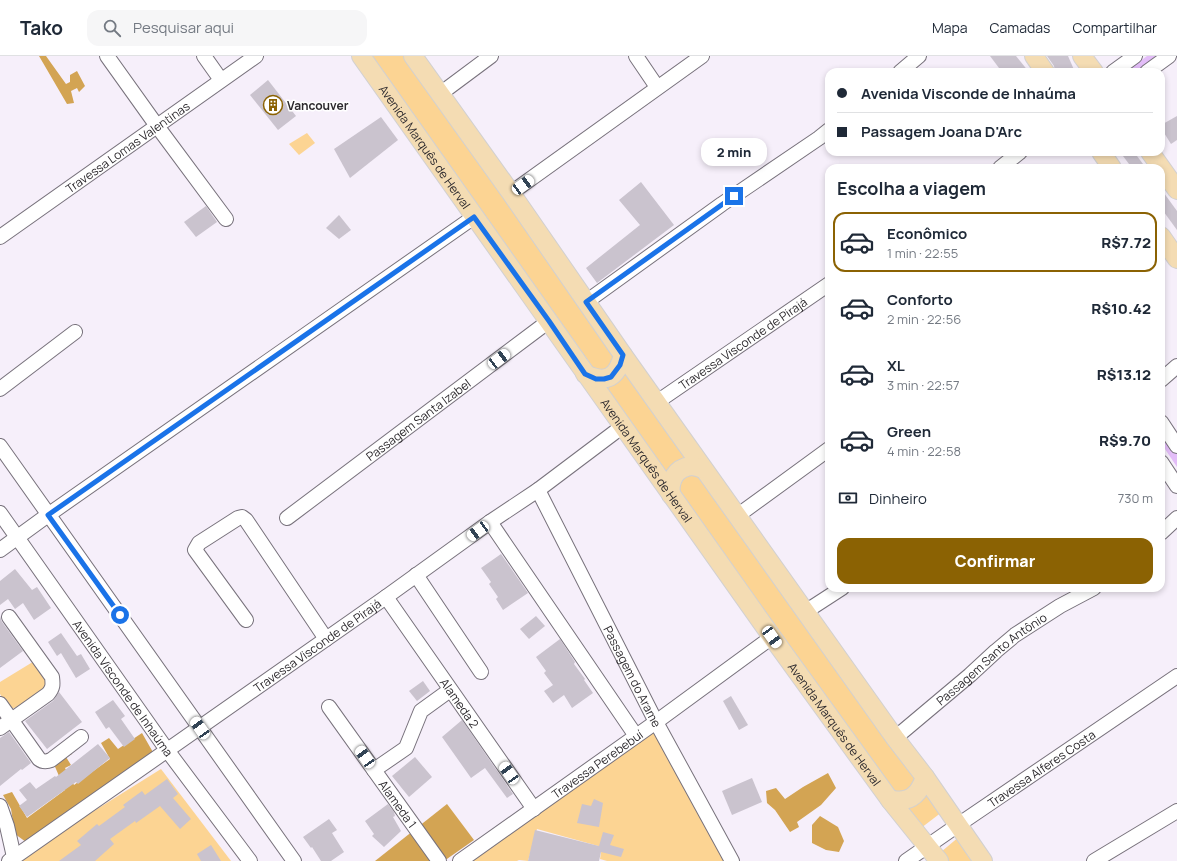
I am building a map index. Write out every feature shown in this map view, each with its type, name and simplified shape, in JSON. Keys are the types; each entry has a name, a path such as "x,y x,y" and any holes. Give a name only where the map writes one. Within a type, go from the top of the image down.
{"main road":[{"name":"Avenida Marquês de Herval","path":"361,56 772,637 890,800 939,861"},
{"path":"413,56 703,469 895,738 925,777 983,861"},
{"path":"1034,56 1042,68"},
{"path":"1082,56 1091,68"},
{"path":"1165,172 1177,188"},
{"path":"1165,242 1177,259"},
{"path":"585,374 596,379 611,377 620,365 623,355"},
{"path":"671,495 671,484 674,475 683,468 692,466 703,469"},
{"path":"890,800 904,800 916,794 925,777"}],"street":[{"path":"107,56 226,219"},
{"path":"204,56 221,80"},
{"name":"Travessa Lomas Valentinas","path":"0,238 256,56"},
{"path":"440,94 491,56"},
{"path":"636,56 657,87"},
{"path":"511,194 657,87 702,56"},
{"path":"905,68 919,56"},
{"path":"1118,68 1135,56"},
{"path":"1152,68 1169,56"},
{"path":"586,302 722,204 825,133"},
{"path":"1005,164 1015,156"},
{"path":"0,550 474,217"},
{"name":"Travessa Visconde de Pirajá","path":"657,402 825,287"},
{"name":"Passagem Santa Izabel","path":"287,518 549,321"},
{"path":"0,389 75,332"},
{"path":"1165,376 1177,366"},
{"name":"Travessa Visconde de Pirajá","path":"11,859 200,728 490,522 538,490 623,426"},
{"path":"1165,428 1177,446"},
{"path":"0,446 294,861"},
{"path":"737,516 825,452"},
{"path":"1165,468 1177,486"},
{"name":"Passagem do Arame","path":"538,490 656,722 732,861"},
{"name":"Avenida Visconde de Inhaúma","path":"0,513 167,750 250,861"},
{"path":"246,620 196,550 199,543 238,518 242,517 246,520 326,639"},
{"path":"1165,529 1177,518"},
{"name":"Passagem do Arame","path":"490,522 636,736"},
{"path":"416,576 481,672"},
{"path":"805,612 836,592"},
{"name":"Passagem Santo Antônio","path":"895,738 1015,635 1055,609 1087,592"},
{"name":"Alameda 2","path":"386,597 534,809"},
{"path":"0,728 48,694 52,689 53,684 52,677 9,617"},
{"name":"Travessa Perebebuí","path":"460,861 656,722 772,637"},
{"name":"Travessa Alferes Costa","path":"906,861 1177,676"},
{"path":"374,770 406,748 421,711 450,690"},
{"path":"0,704 39,759 43,761 51,760 81,738"},
{"name":"Alameda 1","path":"329,707 438,861"},
{"path":"0,806 7,826 11,859"},
{"path":"1094,861 1177,811"}],"shaded area":[{"path":"39,56 46,56 66,84 70,82 70,75 77,71 85,86 79,92 77,88 71,91 74,103 67,104"},
{"path":"371,56 407,56 616,352 608,372 597,373"},
{"path":"1147,56 1166,56 1148,68 1131,68"},
{"path":"307,133 315,143 299,155 289,144"},
{"path":"622,368 695,463 667,479 599,381"},
{"path":"1165,433 1177,450 1177,467 1165,449"},
{"path":"697,470 919,780 915,788 891,794 674,491 675,482"},
{"path":"36,660 50,683 20,709 16,707 10,710 0,694 0,682"},
{"path":"655,726 729,861 607,861 600,859 602,847 537,829 528,861 468,861"},
{"path":"142,733 154,754 26,842 15,834 11,809 3,795 12,792 27,818 65,790 53,762 67,751 72,754 66,757 71,765 65,768 74,785 110,759 101,743 109,738 118,749"},
{"path":"161,769 231,861 15,861 22,856"},
{"path":"828,773 836,788 821,805 797,822 799,827 790,832 775,810 767,803 766,791 776,788 785,799"},
{"path":"925,784 942,812 921,828 899,804"},
{"path":"447,804 474,840 444,861 375,861"},
{"path":"820,816 838,827 844,841 839,852 826,850 812,843 812,825"},
{"path":"960,836 979,861 947,861 941,852"}],"building":[{"path":"990,56 1016,56 1026,68 999,68"},
{"path":"1047,56 1068,56 1073,68 1054,68"},
{"name":"Vancouver","path":"268,80 296,116 278,130 250,95"},
{"path":"1177,116 1177,140 1171,144 1165,134 1165,123"},
{"path":"381,117 398,140 350,178 334,149"},
{"path":"1123,156 1137,156 1143,164 1129,164"},
{"path":"641,182 674,225 597,283 586,268 640,225 619,200"},
{"path":"1165,194 1177,211 1177,230 1165,214"},
{"path":"206,206 217,222 196,237 184,222"},
{"path":"339,215 351,230 339,239 326,228"},
{"path":"501,554 528,593 503,610 496,599 498,597 489,584 491,582 481,568"},
{"path":"15,569 32,590 37,587 51,608 34,620 23,603 15,609 8,599 0,605 0,581"},
{"path":"0,616 2,622 23,651 0,668"},
{"path":"536,616 545,626 529,639 520,629"},
{"path":"61,633 77,656 81,654 90,669 76,678 61,653 57,656 48,642"},
{"path":"560,639 593,693 572,708 564,695 553,703 544,691 553,685 544,673 546,671 536,657"},
{"path":"423,681 430,691 417,701 409,691"},
{"path":"59,692 82,722 47,749 25,721 53,701"},
{"path":"731,696 748,725 739,730 723,701"},
{"path":"113,700 125,716 121,719 135,739 124,747 109,727 106,729 95,712"},
{"path":"462,720 513,794 507,798 485,768 471,778 442,737"},
{"path":"9,732 31,763 0,786 0,738"},
{"path":"98,744 110,758 78,784 76,782 27,817 19,806 27,800 19,790 30,782 36,789 55,776 56,777"},
{"path":"415,757 432,777 409,797 392,776"},
{"path":"752,778 762,802 732,815 722,791"},
{"path":"167,779 178,794 173,798 191,819 180,829 160,806 136,823 135,821 110,839 114,844 95,861 59,861 81,845 77,841 97,824 99,826 125,807 123,805 142,791 145,795"},
{"path":"594,799 603,803 599,827 577,823 582,804 591,806"},
{"path":"388,804 394,812 395,816 393,817 401,831 384,847 372,836 374,834 365,821"},
{"path":"329,819 337,830 332,833 344,852 331,861 321,861 303,837"},
{"path":"535,830 599,846 603,832 614,835 610,845 624,849 621,857 601,852 599,861 528,861"},
{"path":"211,845 221,861 201,861 197,854"}],"place":[{"name":"Vancouver","path":"273,105"}],"route":[{"path":"120,615 48,515 474,217 549,321 585,374 596,379 604,379 611,377 614,374 622,361 623,355 586,302 734,196"}]}
